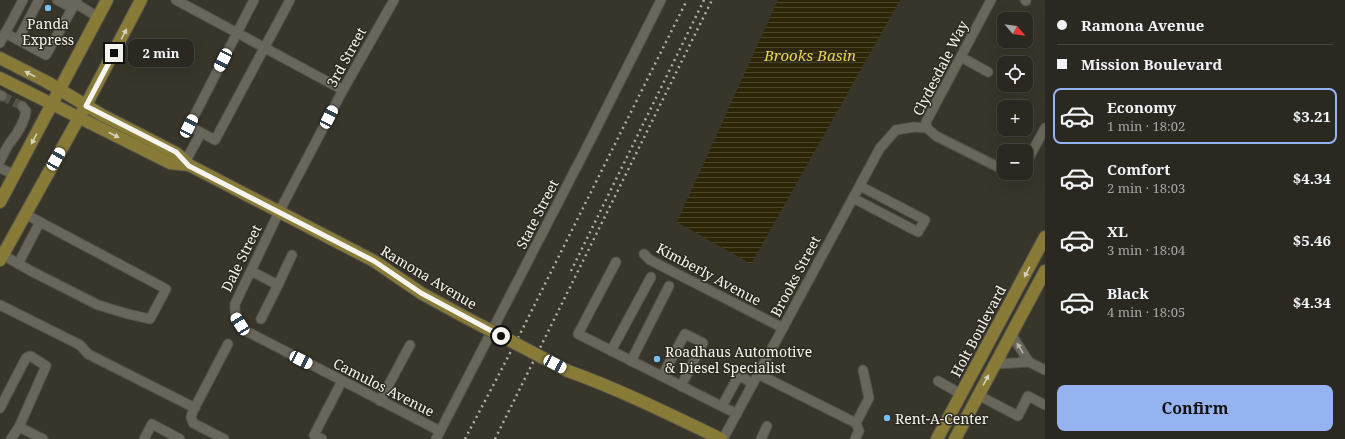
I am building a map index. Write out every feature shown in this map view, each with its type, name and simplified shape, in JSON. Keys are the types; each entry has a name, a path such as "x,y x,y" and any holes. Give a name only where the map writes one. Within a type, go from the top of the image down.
{"main road":[{"path":"0,202 53,105 107,0"},
{"path":"2,258 86,106 141,0"},
{"name":"Ramona Avenue","path":"0,58 60,90 86,106 176,152 187,164 374,261 421,293 461,315 568,371 652,405 722,439"},
{"name":"Ramona Avenue","path":"0,78 170,163 187,164"},
{"name":"Holt Boulevard","path":"937,439 1045,237"},
{"path":"954,439 1045,271"}],"street":[{"path":"0,43 23,0"},
{"path":"18,40 39,0"},
{"path":"57,0 73,3 98,17"},
{"path":"176,0 343,90"},
{"path":"254,0 189,126 215,140 290,0"},
{"name":"State Street","path":"438,435 591,140 661,0"},
{"name":"Clydesdale Way","path":"927,128 926,122 991,0"},
{"name":"3rd Street","path":"279,212 391,1"},
{"path":"5,34 46,55 73,3"},
{"path":"960,57 988,72"},
{"path":"0,161 25,117 26,111 22,106"},
{"name":"Brooks Street","path":"722,439 737,414 880,148 896,130 914,127 927,128"},
{"path":"927,128 936,136 997,166"},
{"path":"1033,150 1045,128"},
{"path":"187,164 200,133"},
{"path":"0,168 15,175"},
{"path":"853,198 918,232 925,220 860,186"},
{"name":"Dale Street","path":"235,317 235,304 279,212"},
{"path":"2,258 18,264 98,305 128,314 150,318 166,289 25,214"},
{"path":"18,264 40,222"},
{"name":"Kimberly Avenue","path":"644,254 650,260 783,328"},
{"path":"261,319 292,255"},
{"path":"616,262 578,334 737,414"},
{"path":"250,270 278,285"},
{"path":"611,351 651,277"},
{"path":"631,361 669,286"},
{"path":"0,306 80,345 88,354 194,408"},
{"name":"Camulos Avenue","path":"235,317 246,332 380,401 438,435"},
{"path":"662,376 685,334 703,343 681,386"},
{"path":"1011,334 1029,362"},
{"path":"224,439 193,423 191,417 194,408 228,344"},
{"path":"380,401 410,345"},
{"path":"0,408 26,358 30,356 46,366 19,426 11,439"},
{"path":"995,364 1029,362 1045,370"},
{"path":"856,423 869,398 863,370"},
{"path":"758,374 856,423 859,431 855,439"},
{"path":"722,406 739,376 753,384"},
{"path":"322,439 314,435 342,381"},
{"path":"938,381 961,394"},
{"path":"978,395 1018,416 1028,396 1045,405"},
{"path":"144,439 152,424 180,439"},
{"path":"19,426 43,439"},
{"path":"761,439 768,426"}],"water":[{"name":"Brooks Basin","path":"778,0 900,0 751,264 677,222"}],"tunnel":[{"path":"2,96 22,106"}],"railway":[{"path":"465,439 519,336 687,0"},
{"path":"571,271 704,0"},
{"path":"495,439 712,0"}],"place":[{"name":"Panda Express","path":"48,8"},
{"name":"Roadhaus Automotive & Diesel Specialist","path":"657,359"},
{"name":"Rent-A-Center","path":"887,418"}],"route":[{"path":"114,53 86,106 176,152 189,166 374,261 421,293 501,336"}]}
